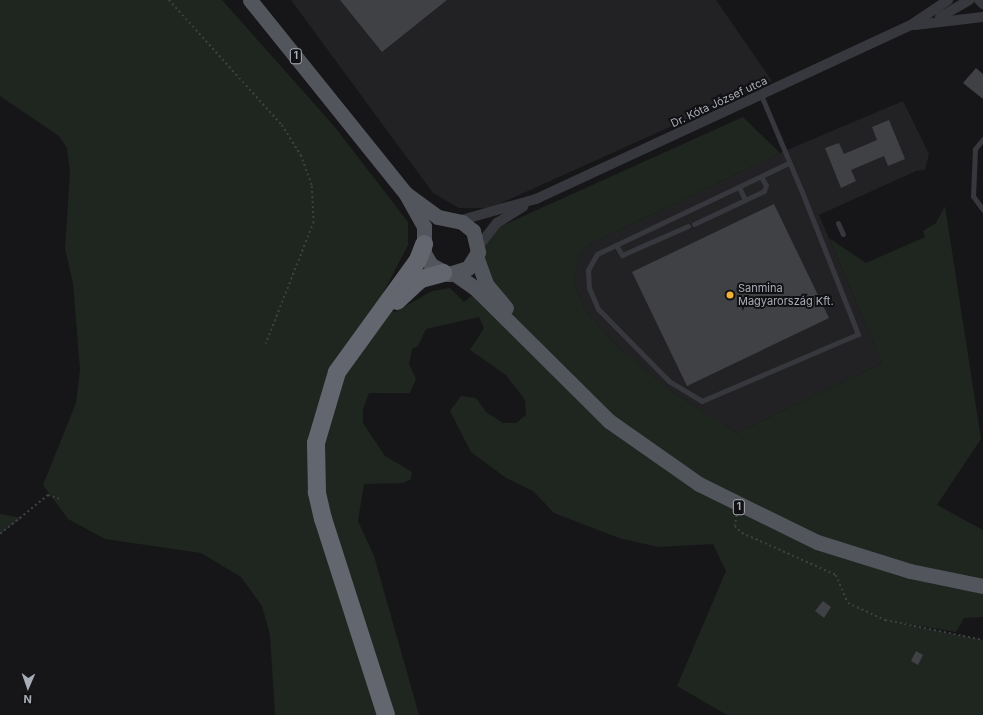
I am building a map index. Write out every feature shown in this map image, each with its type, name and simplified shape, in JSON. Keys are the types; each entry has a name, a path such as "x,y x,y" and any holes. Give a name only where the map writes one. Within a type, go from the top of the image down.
{"highway":[{"path":"386,715 330,546 315,470 316,443 328,395 340,366 418,260 424,244"},
{"path":"376,317 421,279 449,273"}],"main road":[{"name":"1","path":"250,0 406,194 424,226 424,244 428,262 449,273 537,350"},
{"name":"1","path":"406,194 438,217 453,220 473,231 486,284 537,350 574,390 634,441 741,507 859,556 983,586"},
{"path":"424,244 432,227 453,220"},
{"path":"449,273 468,268 477,252"}],"street":[{"name":"Dr. Kóta József utca","path":"536,199 911,25 948,0"},
{"name":"Dr. Kóta József utca","path":"931,22 969,0"},
{"path":"979,0 983,4"},
{"name":"Dr. Kóta József utca","path":"911,25 983,17"},
{"path":"453,220 536,199"},
{"path":"477,252 497,223 536,199"}],"lane":[{"path":"761,95 789,163 858,334 702,401 669,381 598,308 590,288 588,270 597,254 789,163"},
{"path":"983,139 975,149 974,196 983,210"},
{"path":"694,224 764,192 766,185 761,177"},
{"path":"739,187 745,200"},
{"path":"838,223 843,234"},
{"path":"616,246 622,255 688,226"}],"path":[{"path":"169,0 282,125 301,155 312,186 314,222 266,344"},
{"path":"0,534 48,495 60,498"},
{"path":"741,507 735,526 742,533 836,575 848,603 885,620 983,640"}],"shaded area":[{"path":"0,0 222,0 334,126 408,222 408,245 379,301 395,312 432,291 450,288 464,302 486,284 481,247 497,228 743,117 780,153 588,245 578,259 574,282 586,312 619,348 673,392 737,433 882,363 829,238 866,263 925,237 923,231 936,223 945,206 981,439 937,505 983,530 983,617 964,618 956,632 896,622 983,640 983,715 727,715 677,686 726,571 713,544 658,547 619,538 554,513 533,491 506,478 471,452 450,411 461,396 476,398 486,412 503,423 516,423 526,415 525,400 506,375 470,350 484,328 479,317 426,329 418,346 412,349 409,364 416,379 410,393 369,393 363,409 363,423 385,456 412,472 411,479 403,483 364,484 358,521 374,556 419,715 275,715 270,635 262,606 241,577 201,553 105,539 68,519 43,485 76,403 80,370 73,283 65,249 70,172 67,148 59,136 0,96"},
{"path":"291,0 716,0 772,81 490,208 459,208 433,193"},
{"path":"903,101 929,154 925,170 916,171 819,215 882,363 737,433 673,392 619,348 586,312 574,282 578,259 588,245 780,153"},
{"path":"0,514 22,518 0,534"}],"building":[{"path":"340,0 447,0 382,52"},
{"path":"976,68 983,74 983,99 963,83"},
{"path":"889,120 905,159 888,166 884,156 851,170 856,181 841,188 825,148 839,143 844,154 877,140 872,127"},
{"name":"Sanmina Magyarország Kft.","path":"774,204 829,318 687,386 632,272"},
{"path":"823,601 831,607 824,618 815,611"},
{"path":"916,651 923,655 918,665 911,661"}],"place":[{"name":"Sanmina Magyarország Kft.","path":"730,295"}]}
